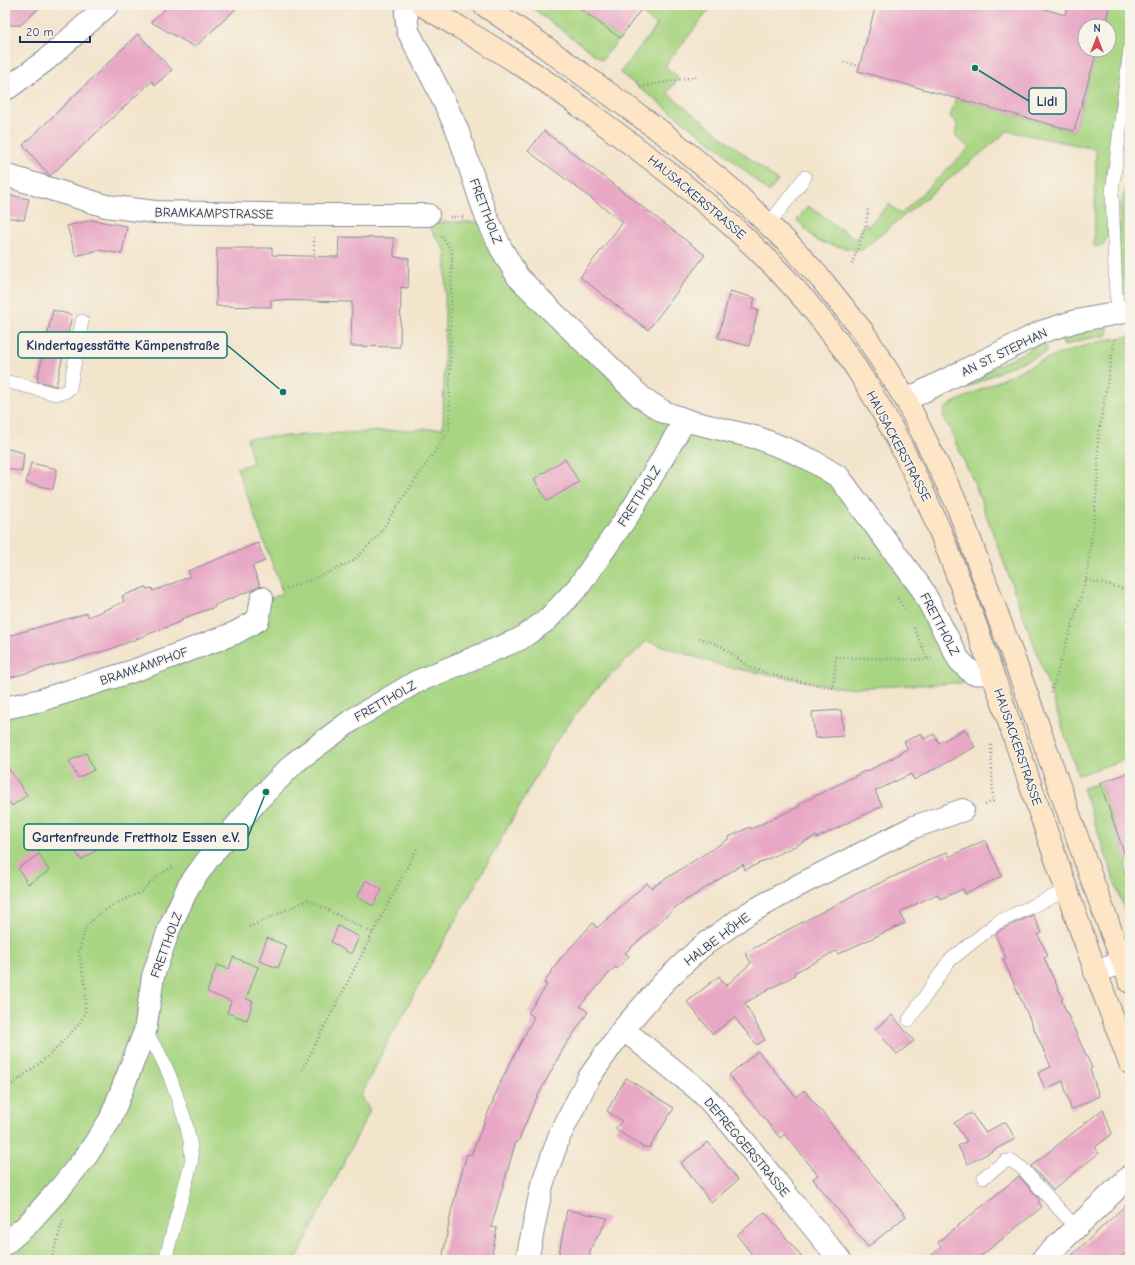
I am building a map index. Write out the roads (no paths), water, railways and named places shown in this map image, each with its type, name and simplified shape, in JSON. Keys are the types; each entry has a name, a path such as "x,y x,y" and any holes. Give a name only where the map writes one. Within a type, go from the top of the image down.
{"main road":[{"name":"HAUSACKERSTRASSE","path":"422,5 526,68 652,159 730,223 774,265 800,294 846,353 884,412 916,475 945,541 1095,972 1130,1063"},
{"name":"HAUSACKERSTRASSE","path":"484,5 664,133 729,187 792,246 864,333 906,400 956,502 1024,685 1091,877 1128,968"}],"street":[{"path":"5,88 46,60 108,5"},
{"name":"FRETTHOLZ","path":"410,5 406,14 408,31 457,130 486,216 501,248 518,277 641,397 664,412 685,420 758,438 811,460 838,477 922,589 959,660 972,673 992,674"},
{"name":"BRAMKAMPSTRASSE","path":"5,175 106,206 155,212 437,216"},
{"name":"AN ST. STEPHAN","path":"906,400 1041,332 1076,321 1120,312"},
{"name":"FRETTHOLZ","path":"5,1244 27,1225 87,1155 110,1120 145,1031 153,976 169,929 188,887 208,859 257,801 294,763 352,720 416,682 520,639 547,620 579,586 628,515 685,420"},
{"name":"BRAMKAMPHOF","path":"5,708 41,700 133,671 235,634 258,620 262,598"},
{"name":"HALBE HÖHE","path":"527,1260 542,1185 559,1138 588,1079 623,1029 664,982 701,947 747,914 803,883 914,827 963,810"},
{"path":"1095,972 1128,968"},
{"name":"DEFREGGERSTRASSE","path":"623,1029 701,1092 731,1124 840,1260"},
{"path":"1042,1260 1130,1176"}],"lane":[{"path":"1120,312 1116,294 1112,194 1130,49"},
{"path":"768,224 805,177"},
{"path":"5,380 56,394 65,392 70,388 82,321"},
{"path":"909,1020 949,961 998,922 1067,890"},
{"path":"145,1031 159,1053 169,1074 185,1120 190,1141 192,1160 165,1260"},
{"path":"984,1177 1006,1161 1012,1161 1023,1170 1076,1228"}],"place":[{"name":"Lidl","path":"975,68"},
{"name":"Kindertagesstätte Kämpenstraße","path":"283,392"},
{"name":"Gartenfreunde Frettholz Essen e.V.","path":"266,792"}]}
